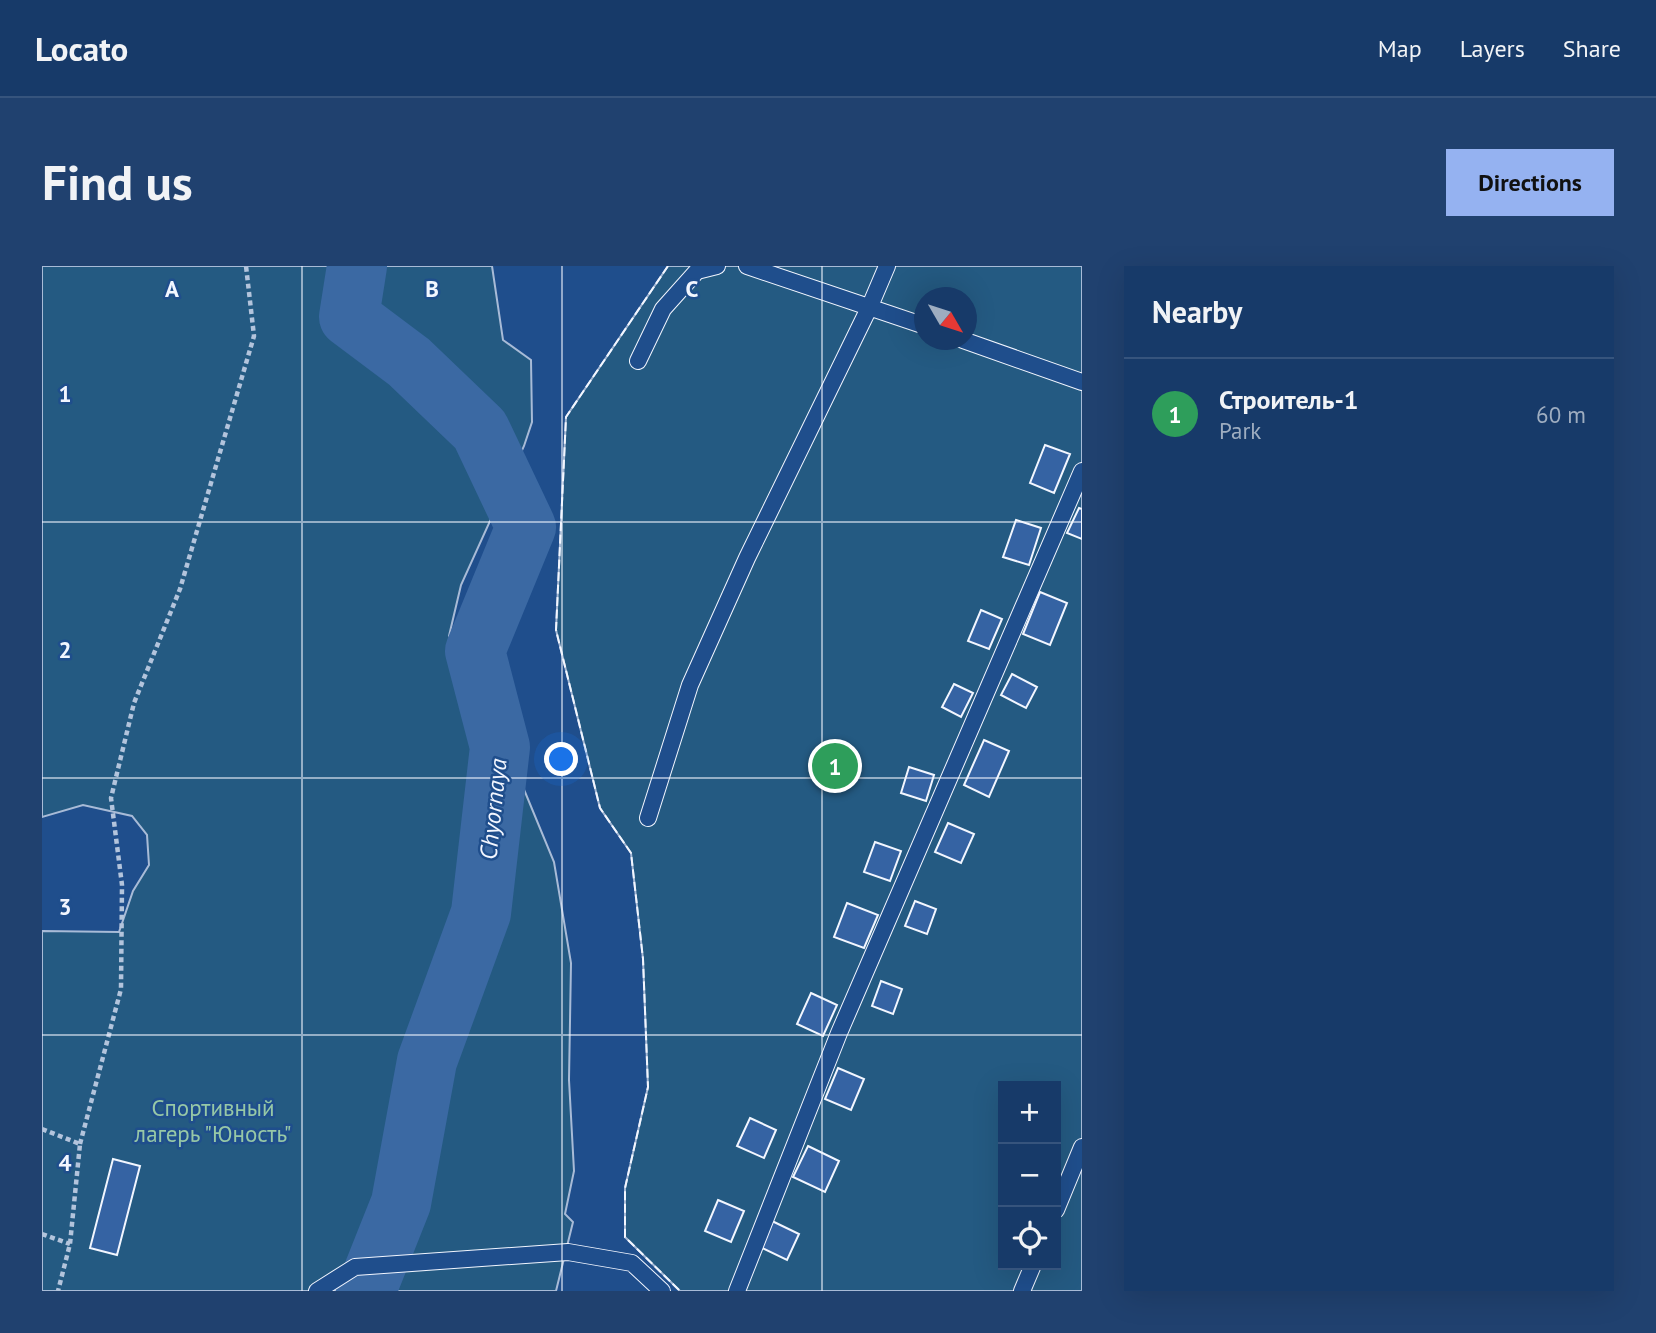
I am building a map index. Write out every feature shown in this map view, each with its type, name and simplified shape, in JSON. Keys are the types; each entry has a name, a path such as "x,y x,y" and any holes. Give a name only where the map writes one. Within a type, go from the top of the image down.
{"lane":[{"path":"638,361 663,309 697,271 717,266"},
{"path":"747,266 914,322"},
{"path":"648,818 690,685 747,558 887,266"},
{"path":"977,345 1082,382"},
{"path":"737,1291 839,1033 1082,471"},
{"path":"1057,1207 1082,1147"},
{"path":"317,1291 355,1267 568,1252 632,1263 662,1291"},
{"path":"1022,1291 1031,1270"}],"path":[{"path":"58,1291 70,1244 80,1144 121,989 122,885 111,798 134,703 180,589 254,336 246,266"},
{"path":"42,1129 80,1144"},
{"path":"42,1234 70,1244"}],"green space":[{"name":"Спортивный лагерь \"Юность\"","path":"42,266 492,266 503,340 531,360 532,422 524,446 461,585 449,636 518,775 554,862 571,963 569,1080 574,1171 565,1214 573,1222 556,1291 42,1291 42,931 119,932 133,891 149,865 147,835 132,816 83,805 42,817"},
{"path":"668,266 1082,266 1082,1291 680,1291 625,1237 625,1188 648,1087 643,959 631,853 600,808 556,630 566,417"}],"building":[{"path":"1045,445 1070,454 1054,493 1030,483"},
{"path":"1079,508 1082,509 1082,539 1067,533"},
{"path":"1016,520 1041,528 1029,565 1003,557"},
{"path":"1040,592 1067,603 1050,645 1023,634"},
{"path":"981,610 1002,619 989,649 968,641"},
{"path":"1012,674 1037,687 1026,708 1001,695"},
{"path":"954,684 973,693 961,717 942,707"},
{"path":"984,740 1009,751 989,797 964,785"},
{"path":"909,767 934,775 926,801 901,793"},
{"path":"948,823 974,834 961,863 935,852"},
{"path":"875,842 901,851 890,881 864,872"},
{"path":"915,901 936,909 927,934 905,926"},
{"path":"847,903 878,915 864,948 834,937"},
{"path":"881,981 902,989 893,1014 872,1006"},
{"path":"811,993 837,1005 823,1036 797,1024"},
{"path":"838,1068 864,1079 851,1110 825,1099"},
{"path":"750,1118 776,1130 764,1158 737,1146"},
{"path":"808,1146 839,1161 825,1192 793,1177"},
{"path":"113,1159 140,1166 117,1255 90,1248"},
{"path":"718,1200 744,1211 731,1242 705,1231"},
{"path":"772,1221 799,1234 787,1260 760,1247"}],"waterway":[{"name":"Chyornaya","path":"357,266 349,317 409,362 480,430 526,527 475,651 500,747 481,913 427,1061 401,1203 366,1291"}],"fence":[{"path":"668,266 566,417 556,630 600,808 631,853 643,959 648,1087 625,1188 625,1237 680,1291"}],"place":[{"name":"Строитель-1","path":"835,766"}]}
